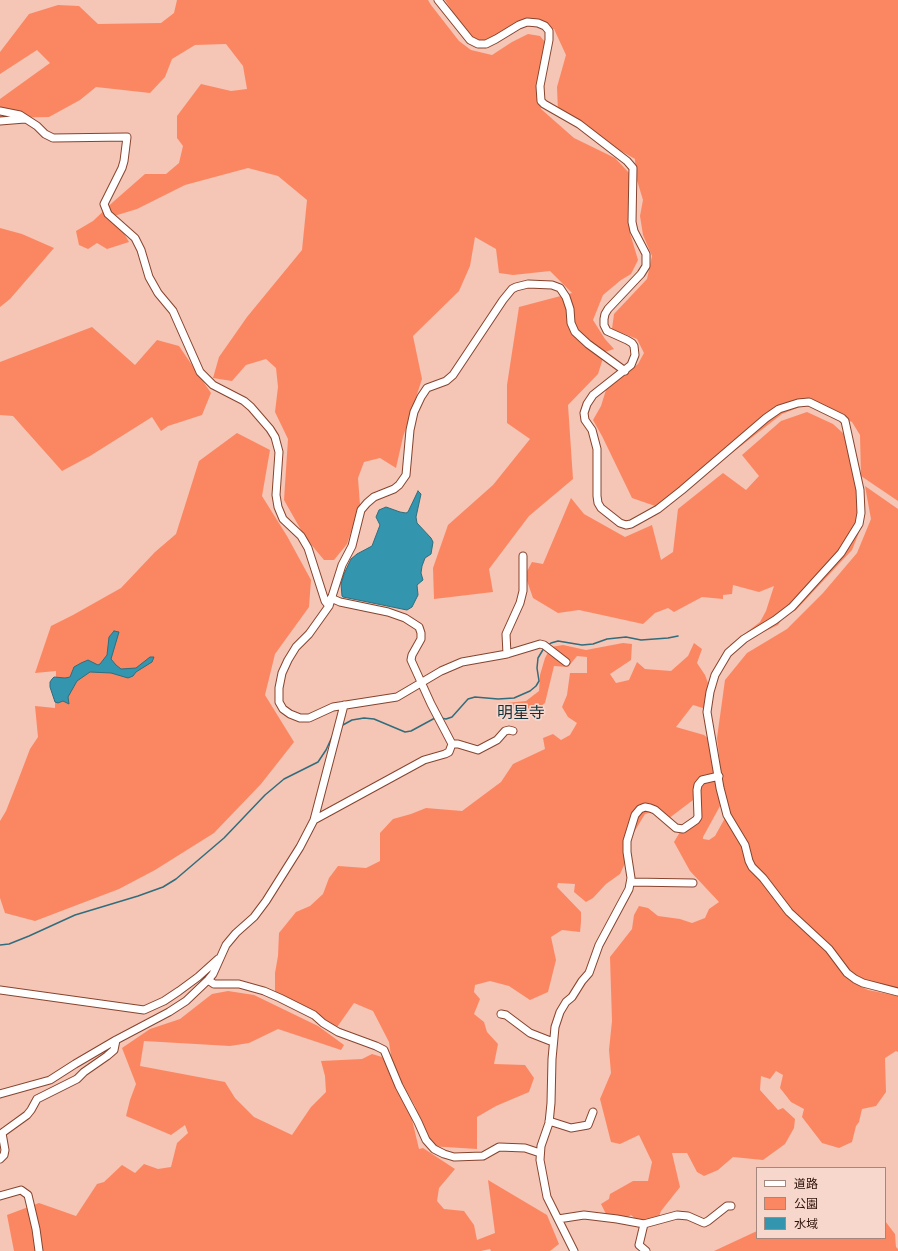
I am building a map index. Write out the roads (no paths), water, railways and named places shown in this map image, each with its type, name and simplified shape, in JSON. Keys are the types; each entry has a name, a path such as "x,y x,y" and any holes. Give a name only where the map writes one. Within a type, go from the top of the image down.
{"street":[{"path":"438,0 470,40 478,44 486,44 527,22 538,23 545,26 550,32 550,40 540,86 541,101 579,124 627,161 633,168 632,222 634,231 646,254 646,266 641,274 608,309 604,319 604,325 607,331 627,340 634,346 634,361 625,371 593,395 587,404 584,413 585,420 592,430 597,449 596,483 598,503 601,508 620,523 626,524 631,524 658,509 766,418 779,409 804,401 809,402 842,418 847,426 860,490 861,513 859,524 841,553 792,607 775,620 744,639 728,653 715,675 710,692 707,712 718,776 727,815 744,845 752,867 763,878 789,912 830,949 847,973 855,979 898,992"},
{"path":"0,111 20,115 37,126 45,134 53,138 127,137 122,168 104,204 108,214 135,238 142,250 149,277 158,293 174,311 200,372 213,385 244,401 270,429 275,438 279,452 276,495 278,506 283,519 301,536 308,548 325,601 329,606"},
{"path":"0,121 25,119"},
{"path":"566,662 544,645 540,644 507,654 462,662 441,671 397,697 333,707 309,718 300,718 290,714 283,709 279,702 279,688 282,673 296,648 313,629 329,606 342,565 352,546 361,510 374,497 394,489 406,475 410,430 414,412 420,397 427,388 446,382 453,375 512,289 528,284 552,285 560,288 566,297 570,309 571,323 575,332 588,344 625,371"},
{"path":"507,654 506,634 520,603 523,591 522,556"},
{"path":"314,820 424,760 449,752 452,744 431,704 411,660 412,655 421,639 419,627 405,618 388,612 340,602 332,598"},
{"path":"0,1094 50,1080 116,1040 170,1012 186,1001 208,980 213,974 226,945 249,923 266,902 300,847 314,820 344,705"},
{"path":"452,744 458,744 478,750 497,740 506,731 513,731"},
{"path":"574,1251 547,1197 540,1153 550,1121 553,1042 555,1027 560,1012 590,973 599,945 631,882 627,841 635,815 638,811 645,807 655,810 676,828 683,829 698,817 698,785 702,780 718,776"},
{"path":"631,882 693,883"},
{"path":"0,990 144,1010 164,1001 179,991 220,958"},
{"path":"208,980 214,984 239,984 269,994 314,1015 323,1023 338,1032 384,1050 399,1086 426,1140 434,1149 444,1154 465,1157 483,1156 499,1147 525,1148 540,1153"},
{"path":"501,1014 506,1015 530,1033 553,1042"},
{"path":"0,1159 4,1155 5,1150 2,1133 27,1115 37,1099 77,1079 84,1072 107,1056 114,1050 116,1040"},
{"path":"550,1121 571,1128 588,1125 593,1112"},
{"path":"0,1196 21,1190 28,1195 36,1229 39,1251"},
{"path":"558,1219 584,1215 617,1218 644,1224 677,1215 688,1216 704,1223 727,1206 731,1206"},
{"path":"644,1224 639,1245 646,1251"}],"water":[{"path":"418,491 421,494 416,517 417,523 433,542 431,554 425,558 422,566 421,573 423,580 417,585 418,595 412,607 407,610 343,597 341,584 344,574 351,559 372,546 380,525 376,517 379,510 386,507 406,513 408,512"},
{"path":"114,631 119,632 111,659 116,665 121,669 136,668 150,657 154,657 152,662 128,678 111,673 90,672 77,681 68,697 69,704 63,701 58,703 55,702 50,687 50,682 52,679 54,677 70,677 74,667 88,660 98,665 100,664 107,655 109,637"}],"waterway":[{"path":"547,646 558,641 582,645 593,644 607,639 626,637 641,640 678,636"},
{"path":"441,718 446,719 452,717 468,699 475,697 498,699 514,698 530,691 539,681 537,668 538,658 544,648"},
{"path":"341,726 352,720 364,718 374,719 405,732 411,731 435,718"},
{"path":"0,945 9,944 75,915 163,887 176,879 224,838 265,795 284,779 318,762 332,737"}],"district":[{"name":"明星寺","path":"521,713"}]}
